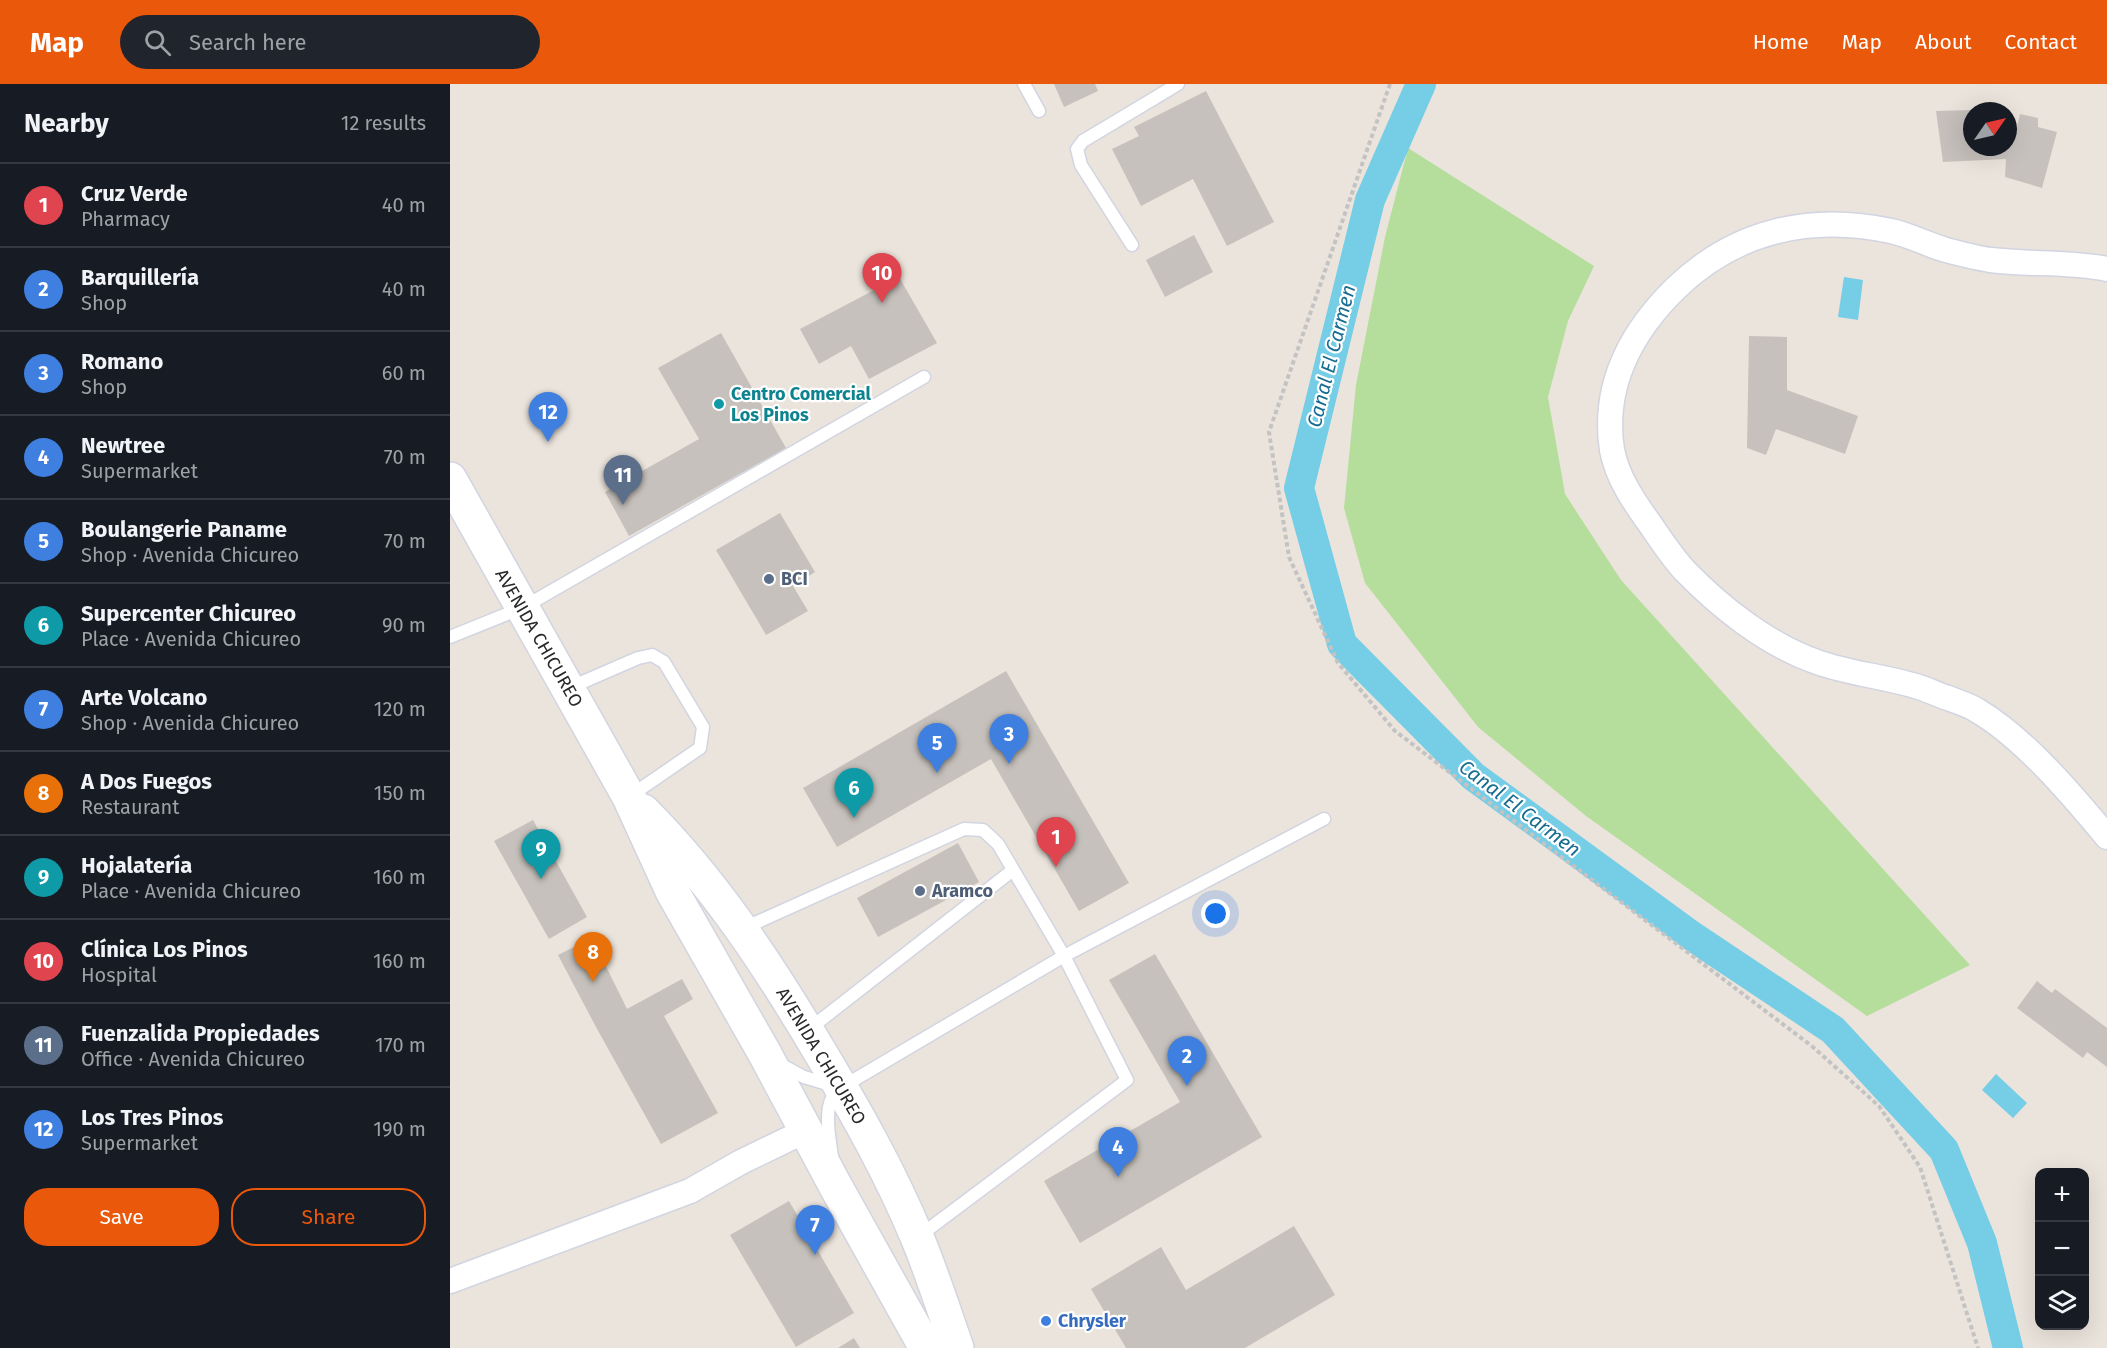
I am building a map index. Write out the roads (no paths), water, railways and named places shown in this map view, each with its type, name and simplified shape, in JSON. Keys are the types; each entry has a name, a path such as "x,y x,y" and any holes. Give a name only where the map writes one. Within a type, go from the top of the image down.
{"main road":[{"name":"AVENIDA CHICUREO","path":"450,479 629,796 672,891 765,1054 836,1188 926,1348"},
{"name":"AVENIDA CHICUREO","path":"629,796 695,867 742,929 842,1087 874,1145 917,1238 957,1348"}],"street":[{"path":"2107,269 2057,262 1992,260 1947,250 1893,232 1839,223 1788,228 1761,235 1718,254 1692,273 1661,302 1632,341 1616,379 1611,417 1612,451 1623,484 1683,569 1720,603 1771,641 1818,663 1914,685 1977,709 2012,735 2048,771 2107,837"},
{"path":"450,1281 690,1191 741,1162 805,1131"}],"lane":[{"path":"1024,84 1039,111"},
{"path":"1132,245 1081,165 1077,149 1083,141 1178,84"},
{"path":"450,637 522,608 924,377"},
{"path":"568,689 638,658 652,655 664,662 703,727 700,748 629,796"},
{"path":"836,1188 828,1126 832,1098 842,1087 1064,956 1324,819"},
{"path":"742,929 964,829 983,830 998,844 1064,956 1127,1080 917,1238"},
{"path":"807,1031 1013,870"},
{"path":"765,1054 804,1077 842,1087"}],"water":[{"path":"1844,277 1863,280 1858,320 1838,317"},
{"path":"1996,1074 2027,1103 2013,1118 1982,1090"}],"waterway":[{"name":"Canal El Carmen","path":"1421,84 1370,200 1299,488 1342,644 1473,776 1692,936 1833,1030 1944,1150 1982,1243 2008,1348"}],"place":[{"name":"Clínica Los Pinos","path":"882,303"},
{"name":"Centro Comercial Los Pinos","path":"719,404"},
{"name":"Los Tres Pinos","path":"548,442"},
{"name":"Fuenzalida Propiedades","path":"623,505"},
{"name":"BCI","path":"769,579"},
{"name":"Romano","path":"1009,764"},
{"name":"Boulangerie Paname","path":"937,773"},
{"name":"Supercenter Chicureo","path":"854,818"},
{"name":"Cruz Verde","path":"1056,867"},
{"name":"Hojalatería","path":"541,879"},
{"name":"Aramco","path":"920,891"},
{"name":"A Dos Fuegos","path":"593,982"},
{"name":"Barquillería","path":"1187,1086"},
{"name":"Newtree","path":"1118,1177"},
{"name":"Arte Volcano","path":"815,1255"},
{"name":"Chrysler","path":"1046,1321"}]}
